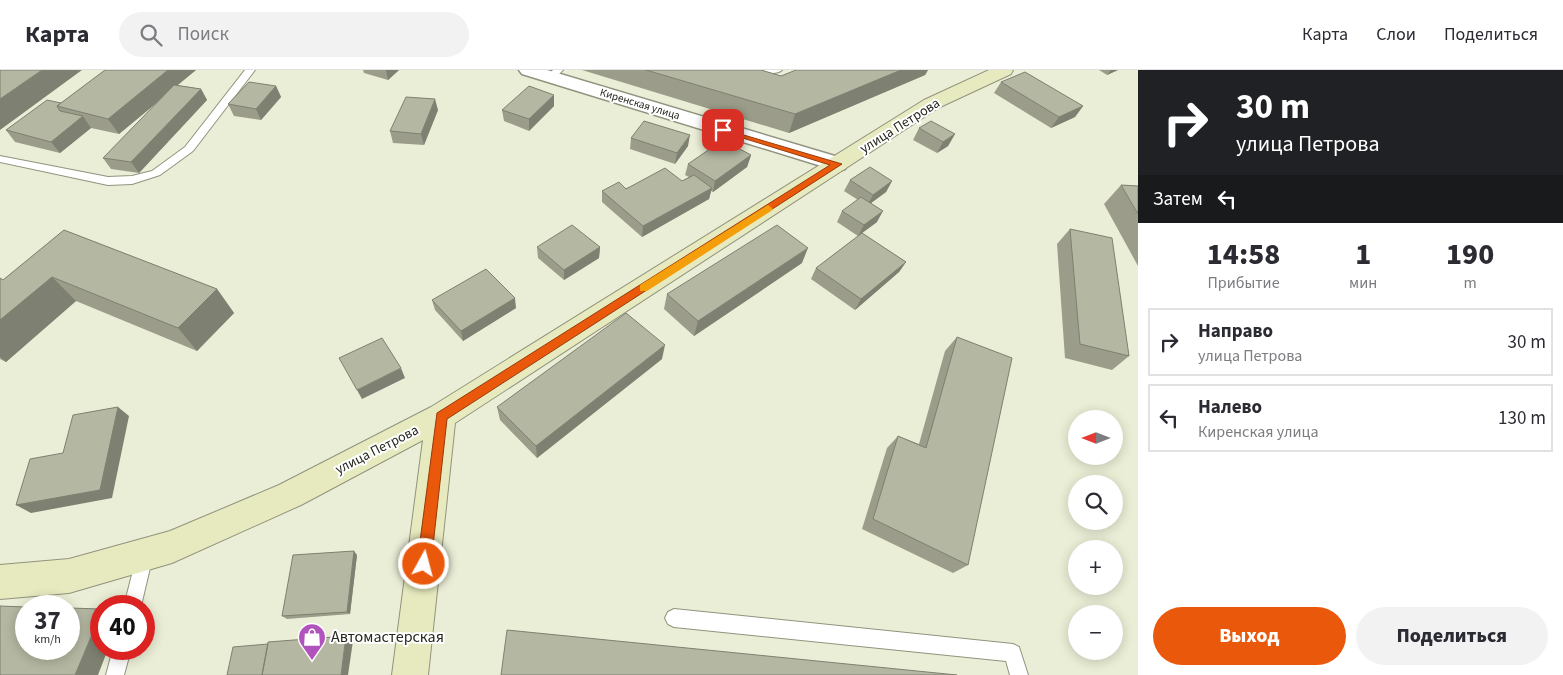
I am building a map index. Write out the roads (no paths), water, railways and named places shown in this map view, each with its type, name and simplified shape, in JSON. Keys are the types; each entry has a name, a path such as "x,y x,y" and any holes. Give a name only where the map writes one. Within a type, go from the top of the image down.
{"street":[{"name":"Киренская улица","path":"528,70 554,74 838,164"},
{"name":"улица Петрова","path":"0,582 69,576 172,547 290,495 442,416 931,104 1004,70"},
{"path":"410,675 442,416"}],"lane":[{"path":"0,159 108,181 132,180 156,173 189,149 250,70"},
{"path":"768,70 777,70"},
{"path":"135,595 145,554"},
{"path":"674,618 1013,653 1019,675"},
{"path":"115,675 119,660"}],"place":[{"name":"Автомастерская","path":"312,661"}]}
